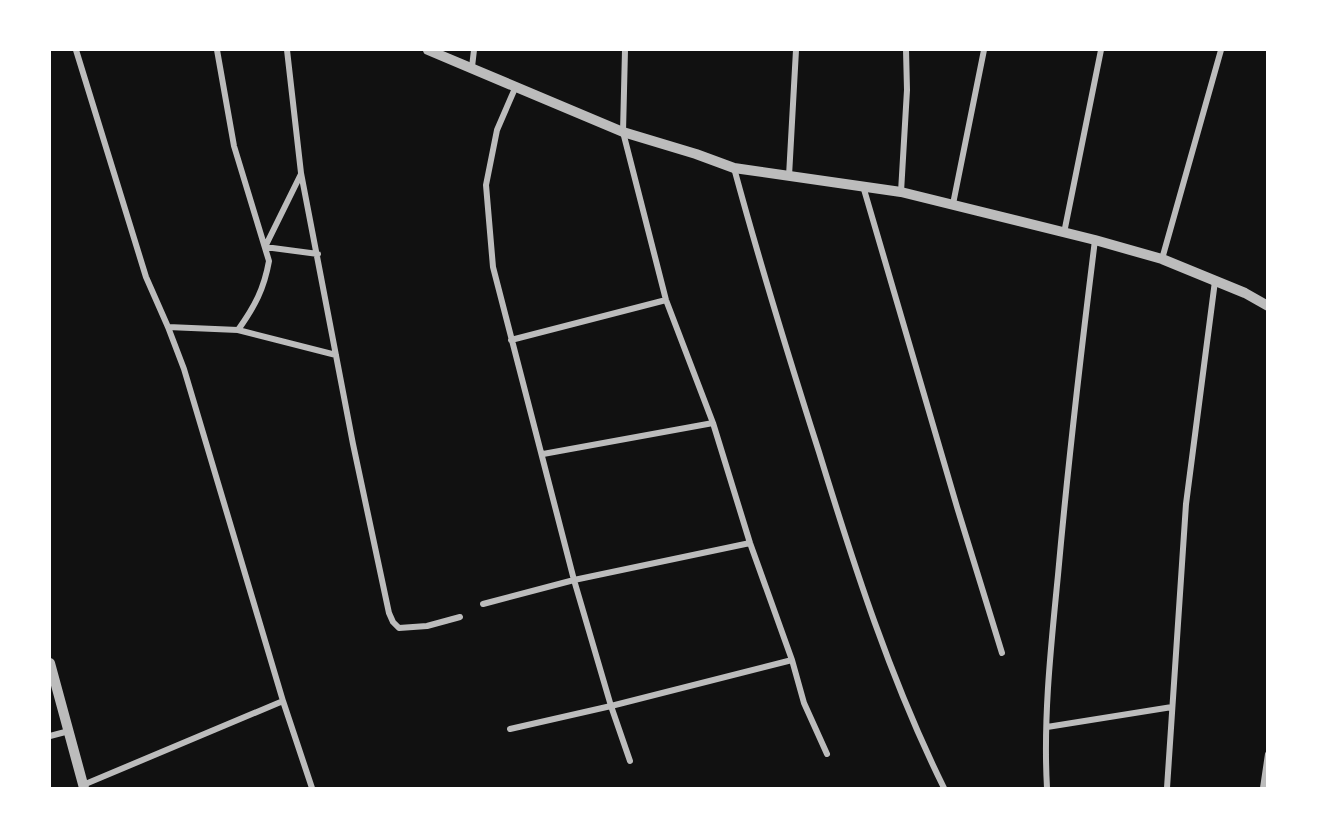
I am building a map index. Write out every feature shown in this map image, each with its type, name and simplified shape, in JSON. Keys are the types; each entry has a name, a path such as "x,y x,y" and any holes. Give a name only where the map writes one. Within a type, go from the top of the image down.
{"street":[{"path":"76,50 146,278 168,327 183,369 283,701 312,789"},
{"path":"217,50 234,146 269,261 266,279 256,304 238,330"},
{"path":"287,50 302,173 356,456 393,622 399,628 426,626 460,617"},
{"path":"428,50 623,132 734,168 901,192 1095,240 1162,259 1245,293 1268,306"},
{"path":"472,67 474,50"},
{"path":"625,50 623,132 666,300 713,423 750,543 792,660 804,703 827,754"},
{"path":"789,176 796,50"},
{"path":"901,192 907,90 906,50"},
{"path":"953,204 984,50"},
{"path":"1064,233 1101,50"},
{"path":"1162,259 1221,50"},
{"path":"516,86 497,129 486,185 493,267 574,580 611,706 630,761"},
{"path":"734,168 776,316 841,523 908,712 944,789"},
{"path":"265,247 302,173"},
{"path":"863,185 1002,653"},
{"path":"1047,789 1047,727 1061,544 1095,240"},
{"path":"265,247 318,254"},
{"path":"1167,789 1186,504 1215,281"},
{"path":"511,340 666,300"},
{"path":"168,327 238,330 336,355"},
{"path":"543,454 713,423"},
{"path":"483,604 574,580 750,543"},
{"path":"510,729 792,660"},
{"path":"50,663 84,787 283,701"},
{"path":"1047,727 1172,707"},
{"path":"50,736 70,730"},
{"path":"1263,789 1268,754"}]}
